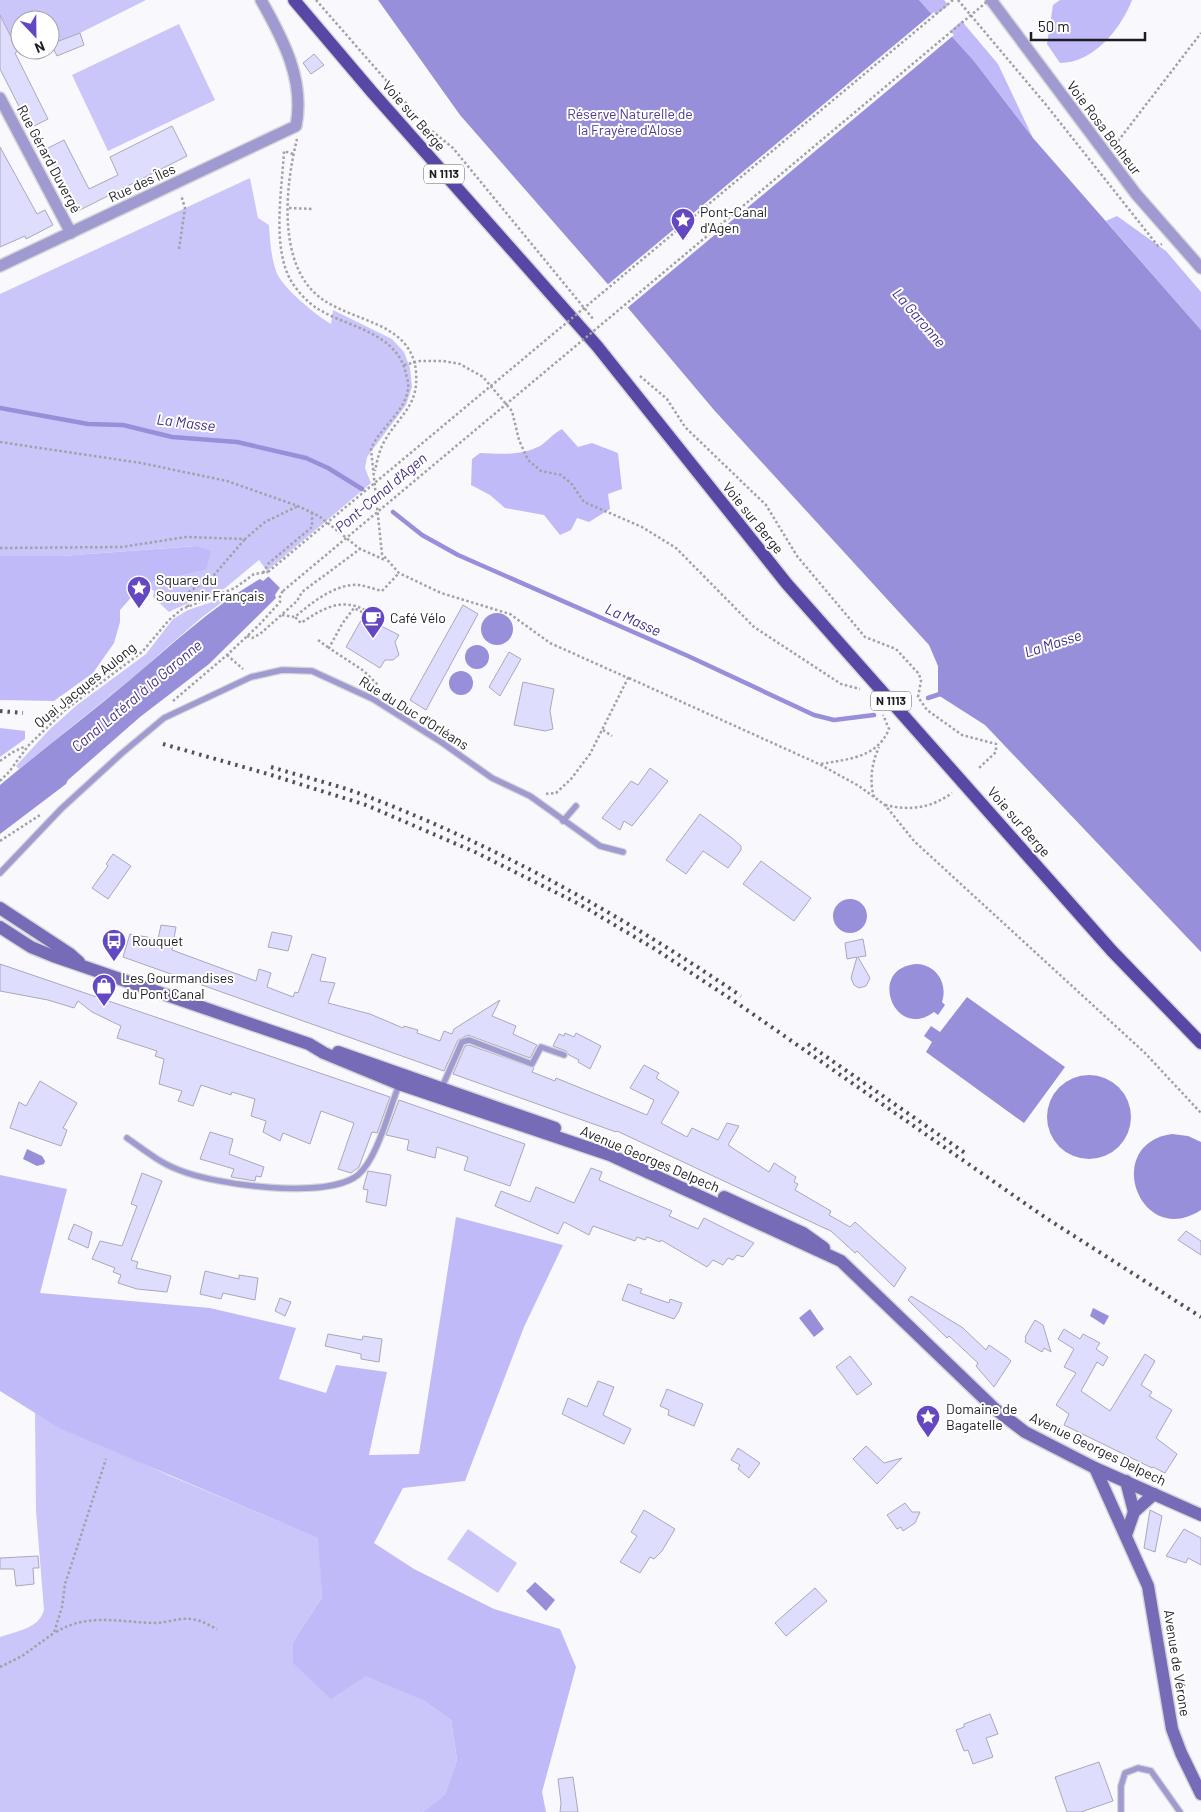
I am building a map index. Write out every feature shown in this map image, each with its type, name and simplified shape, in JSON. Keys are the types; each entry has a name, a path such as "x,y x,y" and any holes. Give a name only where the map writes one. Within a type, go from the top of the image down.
{"main road":[{"name":"Voie sur Berge","path":"294,0 379,100 597,346 787,584 1112,951 1201,1043"},
{"path":"0,908 62,949 80,964"},
{"path":"2,925 44,944 62,949"},
{"name":"Avenue Georges Delpech","path":"2,925 31,947 158,994 309,1044 324,1053 610,1155 841,1262 1008,1419 1025,1432 1095,1468 1201,1515"},
{"path":"401,1079 442,1087 599,1143 710,1190 803,1233 841,1262"},
{"name":"Avenue de Vérone","path":"1095,1468 1148,1586 1172,1729 1181,1753 1201,1794"},
{"path":"1126,1481 1134,1512"},
{"path":"1126,1535 1134,1512 1154,1494"}],"street":[{"name":"Rue des Îles","path":"0,266 296,126 299,91 294,73 281,37 261,0"},
{"name":"Voie Rosa Bonheur","path":"990,0 1106,156 1136,194 1201,268"},
{"name":"Rue Gérard Duvergé","path":"0,98 71,233"}],"lane":[{"name":"Rue du Duc d'Orléans","path":"0,873 62,809 152,727 174,712 251,677 282,670 312,671 373,699 441,742 492,778 530,796 600,846 623,852"},
{"path":"563,821 576,806"},
{"path":"442,1087 462,1042 469,1040 532,1064 541,1047 564,1055"},
{"path":"127,1138 160,1162 191,1175 267,1188 330,1186 344,1183 358,1175 368,1163 401,1079"},
{"path":"1120,1812 1121,1786 1125,1773 1138,1768 1151,1771 1180,1812"}],"path":[{"path":"316,0 426,126 453,148 605,334"},
{"name":"Quai Jacques Aulong","path":"0,781 28,746 65,710 142,652 169,620 188,607 222,595 254,574 268,572 953,0"},
{"path":"958,0 1053,113 1158,246 1175,239"},
{"path":"360,549 302,592 297,601 260,634 252,638 246,636 280,602 283,590 990,0"},
{"path":"1106,156 1201,33"},
{"path":"374,475 377,457 385,441 403,419 416,392 414,363 401,340 379,324 325,301 308,285 299,271 290,247 289,208 293,154 284,151 280,223 282,252 290,279 303,296 318,309 366,330 385,341 404,365 408,387 406,396 395,415 374,440 371,449 379,540 382,554 399,574 441,593 510,614 550,643 819,764 859,786 885,805 914,842 1145,1053 1201,1113"},
{"path":"179,249 185,208 181,195"},
{"path":"289,208 314,208"},
{"path":"404,365 443,362 460,364 483,376 512,411 518,440 528,460 541,471 561,475 571,483 584,502 642,527 676,548 754,627 841,684 866,692"},
{"path":"638,374 667,399 685,427 766,505 797,556 865,637 896,649 911,665 921,681 918,697 927,710 962,735 996,744 996,752 979,768"},
{"path":"0,442 141,463 227,481 312,512 360,549 386,560"},
{"path":"188,607 187,597 190,592 214,575 245,539 265,522 298,506"},
{"path":"263,573 269,563 312,527 312,512"},
{"path":"0,548 122,547 186,537 245,539"},
{"path":"295,617 315,600 329,592 357,585 382,590 399,574"},
{"path":"282,614 295,617 301,622 317,612 341,602 356,605 366,610 364,614 354,608 342,624 329,648"},
{"path":"318,640 364,671 378,685 373,699"},
{"path":"227,655 245,671"},
{"path":"530,796 556,793 571,780 593,749 628,678"},
{"path":"875,798 872,790 873,759 889,729 886,719"},
{"path":"603,730 612,736"},
{"path":"0,762 13,752 28,746"},
{"path":"819,764 852,759 866,754 879,746"},
{"path":"885,805 898,808 928,807 940,802 952,793"},
{"path":"0,842 42,813"},
{"path":"54,1633 62,1607 65,1584 106,1459"},
{"path":"0,1667 22,1656 54,1633 83,1620 111,1619 155,1623 186,1618 217,1629"}],"shaded area":[{"path":"0,0 146,0 60,41 60,10 10,10 10,35 0,15"},
{"path":"919,0 944,0 998,64 1033,138 974,61"},
{"path":"1060,0 1132,0 1113,33 1094,51 1084,57 1060,63 1047,44 1053,5"},
{"path":"179,24 215,100 108,151 72,75"},
{"path":"250,178 258,218 269,225 274,265 279,278 285,285 308,307 331,324 333,310 392,339 404,352 410,368 412,387 406,405 367,457 365,468 371,483 267,571 259,560 224,589 169,612 153,597 154,591 143,584 206,570 195,546 62,556 0,556 0,294"},
{"path":"1117,216 1166,251 1201,292 1201,330 1106,221"},
{"path":"562,429 578,447 592,443 618,453 622,489 608,494 610,509 589,522 577,518 571,530 560,535 544,515 505,508 490,495 471,485 472,459 480,453 510,454 533,449 540,446"},
{"path":"196,546 211,551 206,570 143,584 120,610 120,622 114,643 93,673 54,701 0,700 0,556 62,556"},
{"path":"230,596 19,769 16,766 49,730 77,705 146,654 173,619 188,610"},
{"path":"0,728 25,731 25,739 0,757"},
{"path":"0,1175 67,1189 40,1293 210,1308 296,1328 279,1379 326,1393 336,1365 387,1372 369,1455 419,1454 456,1217 563,1245 524,1327 465,1481 403,1488 374,1543 414,1569 494,1609 560,1629 576,1667 542,1792 546,1812 423,1812 445,1794 457,1760 451,1720 424,1701 366,1676 331,1699 293,1663 293,1642 322,1597 318,1538 59,1428 0,1391"},
{"path":"35,1413 168,1475 319,1538 322,1597 293,1642 424,1701 451,1720 457,1760 445,1794 423,1812 0,1812 0,1637 32,1625 44,1610 36,1511"},
{"path":"468,1529 517,1563 498,1593 447,1559"}],"water":[{"path":"378,0 919,0 974,61 1033,138 1201,330 1201,952 985,725 938,695 938,666 929,645 714,410 623,302 279,589 275,595 276,598 209,664 140,717 68,780 66,784 0,834 0,785 209,614 260,579 263,581 612,289 460,115"},
{"path":"497,613 509,617 513,629 509,641 497,645 485,641 481,629 485,617"},
{"path":"477,645 482,646 488,652 488,662 482,668 477,669 472,668 466,662 465,657 466,652 472,646"},
{"path":"461,671 466,672 472,678 472,688 466,694 461,695 456,694 450,688 449,683 450,678 456,672"},
{"path":"850,899 862,904 867,916 862,928 850,933 838,928 833,916 838,904"},
{"path":"917,964 930,968 942,982 942,1002 945,1005 938,1015 934,1012 920,1019 907,1018 898,1011 891,1000 889,988 893,977 901,968"},
{"path":"967,997 1065,1067 1024,1123 926,1052 932,1042 924,1036 931,1026 940,1032"},
{"path":"1081,1075 1097,1075 1113,1082 1124,1093 1131,1109 1128,1133 1119,1147 1113,1152 1097,1159 1081,1159 1065,1152 1054,1141 1047,1125 1047,1109 1054,1093 1065,1082"},
{"path":"1172,1134 1188,1136 1201,1142 1201,1210 1179,1219 1161,1216 1146,1206 1137,1191 1134,1173 1138,1156 1150,1142"},
{"path":"27,1149 42,1156 45,1161 44,1164 37,1166 23,1159"},
{"path":"1093,1308 1109,1316 1104,1325 1090,1316"},
{"path":"810,1309 824,1329 814,1337 799,1318"},
{"path":"535,1582 555,1600 546,1611 526,1591"}],"pier":[{"name":"Pont-Canal d'Agen","path":"955,0 986,0 950,31 954,35 626,309 623,305 282,590 268,576 268,573 609,289 606,286 934,12 936,15"}],"building":[{"path":"0,15 10,35 10,60 18,60 48,119 30,128 0,69"},
{"path":"80,33 84,45 60,55 60,41"},
{"path":"314,54 324,65 311,74 303,63"},
{"path":"172,126 187,156 76,212 46,149 64,140 89,189 118,175 110,157"},
{"path":"0,147 37,214 45,210 53,225 26,239 25,236 0,247"},
{"path":"463,605 478,614 426,710 410,700"},
{"name":"Café Vélo","path":"363,617 399,635 395,642 399,655 393,660 385,660 380,668 346,647"},
{"path":"509,652 521,659 500,696 489,687"},
{"path":"523,682 554,689 550,711 553,729 545,731 514,725"},
{"path":"650,768 668,781 632,826 624,821 620,830 602,818 631,781 638,785"},
{"path":"700,814 732,838 741,846 741,850 728,868 703,851 686,874 666,860"},
{"path":"113,854 131,866 108,899 92,888 108,866 106,864"},
{"path":"761,861 811,898 794,921 743,884"},
{"path":"161,925 176,927 172,950 256,981 259,969 271,973 267,987 293,997 295,992 298,993 312,954 326,958 320,981 335,983 328,1003 370,1014 403,1028 404,1026 418,1030 417,1033 440,1041 444,1031 452,1034 454,1029 500,1000 492,1016 516,1026 513,1034 537,1045 530,1058 468,1035 458,1040 444,1071 123,957 130,934 158,939"},
{"path":"272,932 292,936 288,951 268,947"},
{"path":"863,939 866,956 858,957 870,978 866,986 859,988 854,985 851,978 857,957 847,959 845,943"},
{"path":"0,964 390,1097 377,1133 372,1132 359,1167 351,1173 338,1169 354,1123 321,1111 310,1144 283,1133 280,1141 263,1132 266,1121 251,1116 255,1099 232,1092 231,1095 201,1085 193,1106 178,1101 182,1091 159,1084 164,1059 155,1056 157,1051 117,1038 121,1026 92,1012 78,1001 74,1008 48,1000 0,991"},
{"path":"565,1033 574,1037 576,1033 601,1046 590,1069 578,1062 579,1060 569,1055 566,1051 553,1046 559,1034 564,1036"},
{"path":"469,1045 534,1068 532,1072 555,1081 556,1078 647,1115 654,1100 630,1088 644,1065 659,1073 656,1078 679,1092 661,1123 687,1137 692,1128 718,1140 727,1123 739,1126 728,1145 769,1172 774,1163 796,1177 794,1182 798,1184 795,1190 831,1211 829,1215 850,1227 855,1222 906,1268 894,1287 857,1251 855,1253 831,1231 617,1131 453,1074 465,1046"},
{"path":"40,1081 77,1103 63,1128 67,1130 61,1146 10,1128 19,1102 26,1106"},
{"path":"399,1100 525,1144 510,1186 464,1170 468,1157 437,1147 435,1158 407,1150 409,1140 386,1135"},
{"path":"210,1132 233,1139 229,1154 264,1167 261,1177 256,1176 255,1181 231,1177 234,1169 200,1159"},
{"path":"591,1168 602,1172 599,1180 672,1211 669,1216 698,1229 704,1218 754,1243 743,1257 737,1255 733,1260 728,1258 723,1265 713,1260 707,1267 661,1240 660,1242 647,1237 645,1240 637,1237 635,1241 593,1226 589,1235 564,1222 558,1234 495,1206 501,1191 530,1202 536,1187 574,1203"},
{"path":"368,1171 391,1175 386,1206 366,1202 368,1190 363,1189"},
{"path":"142,1173 162,1181 131,1260 138,1262 136,1268 171,1276 167,1292 137,1289 118,1283 121,1275 113,1272 115,1268 92,1259 100,1241 122,1246 137,1206 131,1204"},
{"path":"74,1224 92,1232 88,1248 68,1239"},
{"path":"1186,1231 1201,1241 1201,1255 1178,1240"},
{"path":"205,1271 239,1279 239,1275 258,1278 255,1300 223,1293 221,1299 200,1294"},
{"path":"628,1284 642,1289 640,1293 669,1303 670,1299 682,1303 674,1319 622,1300"},
{"path":"911,1296 963,1328 986,1350 989,1345 1011,1361 994,1387 976,1366 978,1363 949,1336 947,1338 908,1300"},
{"path":"280,1298 291,1302 285,1316 275,1311"},
{"path":"1035,1320 1043,1325 1051,1352 1044,1348 1042,1352 1025,1342 1025,1337"},
{"path":"1064,1329 1080,1339 1083,1334 1100,1343 1096,1349 1108,1357 1103,1366 1097,1362 1081,1391 1110,1411 1145,1354 1155,1361 1141,1385 1152,1392 1149,1396 1172,1410 1156,1438 1177,1454 1165,1473 1064,1425 1069,1414 1056,1405 1076,1373 1064,1367 1074,1349 1058,1339"},
{"path":"328,1334 362,1340 363,1336 382,1339 379,1362 361,1359 361,1354 325,1346"},
{"path":"850,1356 872,1384 857,1395 836,1367"},
{"path":"598,1381 614,1387 603,1415 631,1429 624,1444 562,1414 568,1398 587,1407"},
{"path":"667,1389 703,1404 694,1426 668,1415 669,1410 660,1406"},
{"path":"866,1446 884,1463 902,1458 877,1484 853,1459"},
{"path":"738,1448 760,1463 749,1478 738,1469 740,1465 731,1460"},
{"path":"905,1503 912,1512 920,1512 915,1523 903,1531 901,1527 897,1529 887,1515"},
{"path":"644,1510 675,1529 662,1551 654,1559 650,1557 640,1573 620,1562 637,1536 631,1532"},
{"path":"1150,1510 1162,1516 1155,1552 1144,1548"},
{"path":"1184,1529 1201,1538 1201,1565 1188,1558 1186,1563 1166,1556"},
{"path":"38,1556 39,1568 33,1568 34,1584 16,1586 14,1569 0,1569 0,1558"},
{"path":"815,1588 827,1601 786,1636 775,1623"},
{"path":"990,1714 998,1734 986,1738 993,1757 973,1764 968,1750 964,1751 956,1730 964,1727 964,1724"},
{"path":"1099,1762 1113,1801 1081,1812 1067,1812 1055,1777"},
{"path":"573,1777 578,1812 560,1812 561,1803 558,1779"}],"waterway":[{"name":"La Masse","path":"0,408 88,424 123,425 172,437 237,442 306,458 328,468 362,489"},
{"name":"La Masse","path":"393,512 422,535 458,555 688,656 814,715 834,720 874,715"},
{"name":"La Masse","path":"928,698 943,693"}],"railway":[{"path":"0,711 23,713"},
{"path":"163,744 366,805 475,852 581,905 655,949 737,1003 1046,1218 1201,1317"},
{"path":"271,767 369,797 418,817 514,862 607,912 741,996"},
{"path":"808,1044 968,1155"}],"place":[{"name":"Pont-Canal d'Agen","path":"683,241"},
{"name":"Square du Souvenir Français","path":"139,609"},
{"name":"Café Vélo","path":"373,639"},
{"name":"Rouquet","path":"114,962"},
{"name":"Les Gourmandises du Pont Canal","path":"104,1007"},
{"name":"Domaine de Bagatelle","path":"928,1438"}],"park label":[{"name":"Réserve Naturelle de la Frayère d'Alose","path":"630,122"}],"water label":[{"name":"La Garonne","path":"919,318"},
{"name":"Canal Latéral à la Garonne","path":"137,696"}]}
